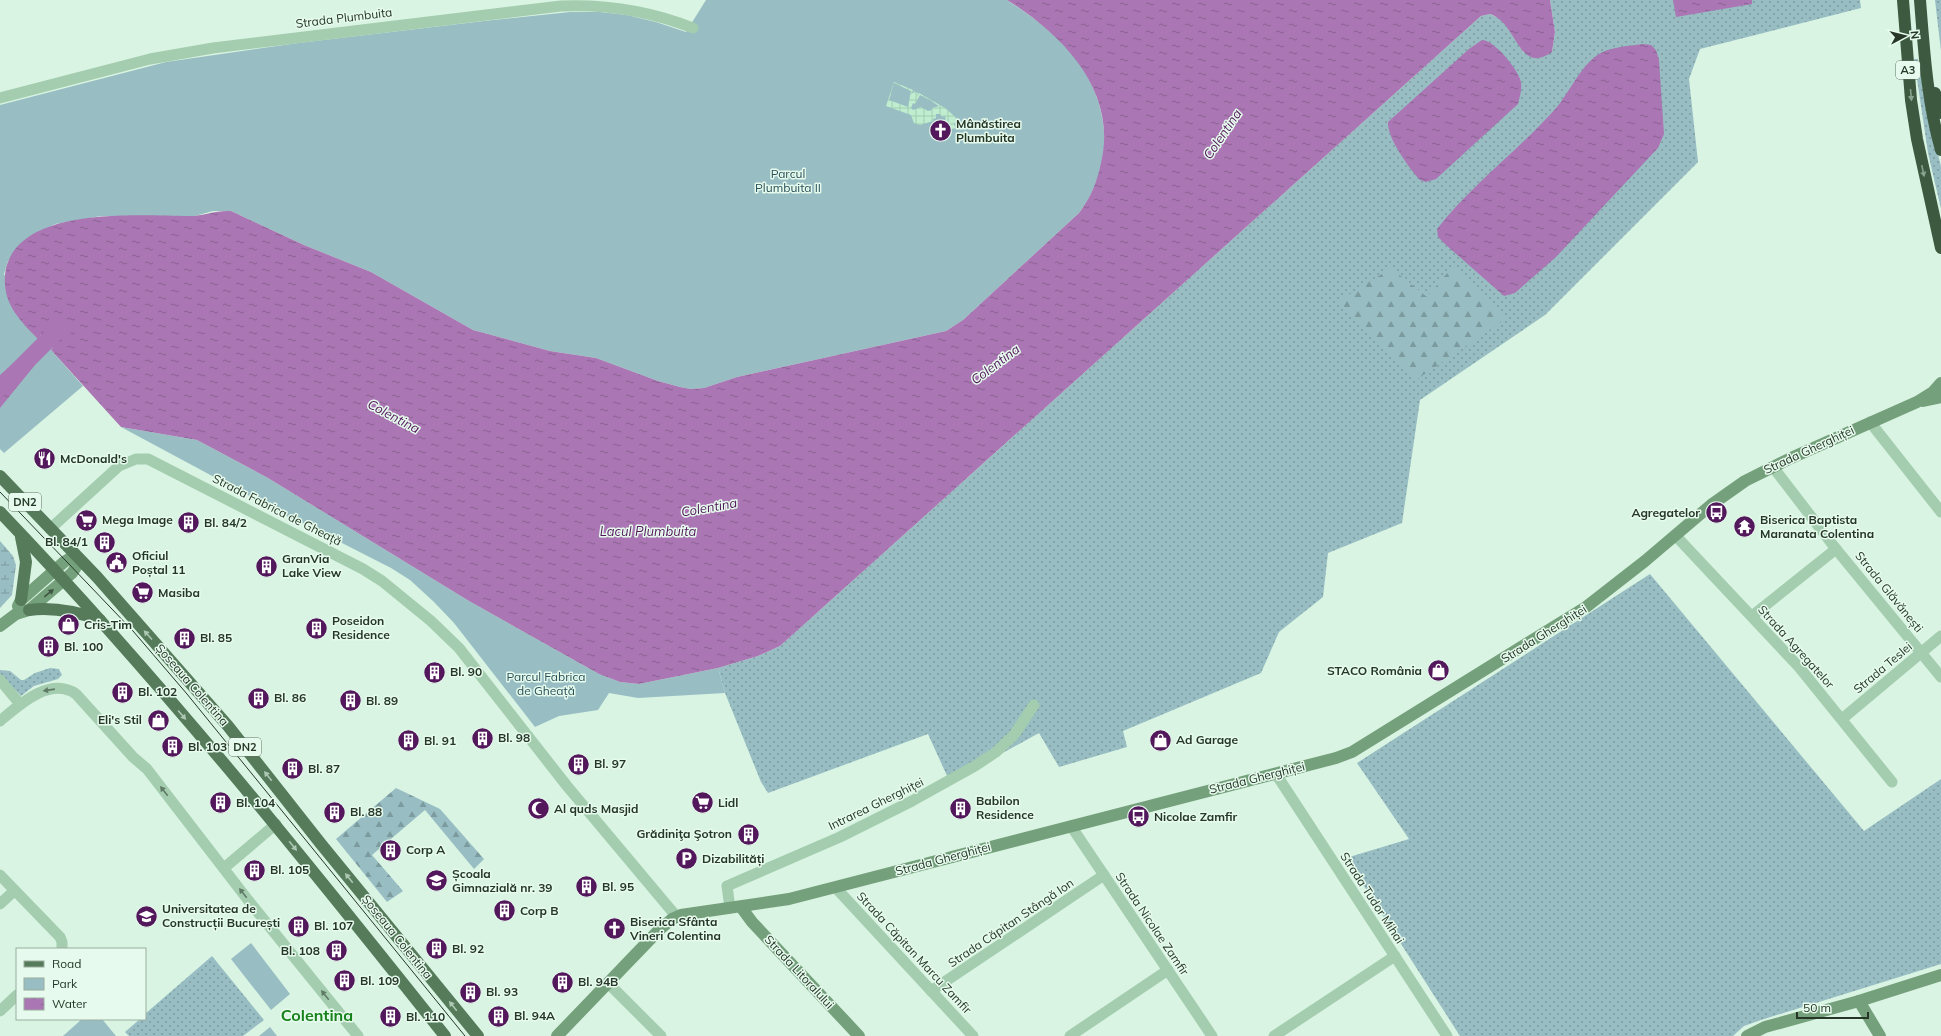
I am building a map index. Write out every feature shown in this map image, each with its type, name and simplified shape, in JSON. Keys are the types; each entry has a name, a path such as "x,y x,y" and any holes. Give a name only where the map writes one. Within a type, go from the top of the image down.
{"highway":[{"name":"A3","path":"1903,0 1911,100 1917,139 1941,248"},
{"name":"A3","path":"1920,0 1923,41 1931,107 1941,150"},
{"path":"1923,41 1941,113"}],"main road":[{"name":"Strada Gherghiței","path":"676,916 780,901 836,888 1345,756 1375,739 1586,607 1729,491 1773,467 1917,402 1933,392 1941,383"},
{"name":"Strada Gherghiței","path":"1917,402 1941,397"},
{"name":"Șoseaua Colentina","path":"0,476 78,558 228,726 321,844 478,1036"},
{"name":"Șoseaua Colentina","path":"0,512 100,620 276,824 445,1036"},
{"path":"20,534 25,547 26,562 21,600"},
{"path":"4,622 21,600 55,570 78,558"},
{"path":"4,622 29,610 64,580 78,558"},
{"path":"29,610 43,609 78,613 100,620"},
{"name":"Strada Litoralului","path":"736,907 752,922 859,1036"},
{"path":"557,1036 659,930 676,916"},
{"path":"1747,1036 1765,1027 1859,1001 1941,975"},
{"path":"1859,1001 1880,1036"}],"street":[{"name":"Strada Plumbuita","path":"0,98 150,59 212,48 561,6 590,5 621,8 657,15 693,28"},
{"path":"1870,422 1941,512"},
{"name":"Strada Fabrica de Gheață","path":"50,529 119,466 136,459 148,459 363,569 382,581 431,621 459,648 572,792 676,916"},
{"name":"Strada Glăvănești","path":"1773,467 1836,549 1941,677"},
{"name":"Strada Agregatelor","path":"1675,535 1799,667 1892,782"},
{"path":"1752,616 1836,549"},
{"name":"Strada Teslei","path":"1842,719 1941,636"},
{"path":"0,680 20,704"},
{"path":"0,721 20,704 34,695 49,690 65,689 76,694 133,757 147,770 358,1036"},
{"name":"Intrarea Gherghiței","path":"736,907 727,886 840,837 912,801 975,766 996,752 1014,735 1034,704"},
{"name":"Strada Tudor Mihai","path":"1276,774 1447,1036"},
{"path":"224,868 276,824"},
{"name":"Strada Nicolae Zamfir","path":"1071,826 1212,1036"},
{"path":"0,875 60,937 62,948"},
{"name":"Strada Căpitan Stângă Ion","path":"931,991 1104,875"},
{"name":"Strada Căpitan Marcu Zamfir","path":"836,888 973,1036"},
{"path":"0,904 14,891"},
{"path":"1274,1036 1395,956"},
{"path":"1070,1036 1168,970"},
{"path":"608,983 661,1036"},
{"path":"0,1011 16,996"}],"green space":[{"name":"Parcul Plumbuita II","path":"706,0 1007,0 1054,35 1076,60 1089,80 1098,101 1103,124 1104,146 1100,169 1092,191 1079,213 963,320 946,331 737,377 704,388 691,389 658,381 596,358 550,351 473,330 371,272 304,245 231,211 213,211 195,216 101,216 55,224 25,241 8,261 4,274 38,338 41,335 53,347 51,350 83,386 4,453 0,449 0,105 166,62 298,43 484,21 570,12 600,12 627,15 656,22 686,32"},
{"path":"1550,0 1860,0 1861,8 1700,49 1689,79 1698,162 1545,315 1420,400 1402,523 1328,553 1323,597 1279,632 1261,673 1123,731 1127,747 1059,767 1039,733 968,772 948,778 928,734 768,793 761,782 725,693 718,668 758,656 780,646 1481,16 1490,14 1503,20 1524,53 1552,52 1555,32"},
{"path":"1935,0 1941,0 1941,51"},
{"path":"1914,59 1918,59 1926,108 1941,166 1941,209 1928,153"},
{"path":"1453,266 1507,318 1416,380 1338,302 1391,268 1427,297"},
{"name":"Parcul Fabrica de Gheață","path":"121,427 197,440 268,478 469,601 599,674 620,682 639,684 718,668 725,693 638,698 609,693 598,710 559,716 535,727 454,623 410,580 391,568 295,519 294,520"},
{"path":"0,541 13,556 16,565 12,595 0,608"},
{"path":"1650,574 1864,831 1941,779 1941,964 1761,1020 1744,1026 1733,1036 1460,1036 1346,858 1409,839 1357,763"},
{"path":"50,668 59,669 62,675 58,679 34,686 21,696 0,674 0,670 10,671 21,680 24,680 35,673"},
{"path":"396,788 440,809 484,859 474,869 425,810 372,855 403,891 387,902 336,839"},
{"path":"251,943 290,994 271,1010 231,959"},
{"path":"212,956 264,1020 243,1036 129,1036 125,1032 139,1020 146,1020 146,1013"},
{"path":"81,1020 103,1020 116,1036 63,1036"},
{"path":"270,1027 277,1036 259,1036"}],"shaded area":[{"path":"894,82 913,90 911,95 914,91 918,93 917,97 919,93 945,108 960,121 955,122 954,125 956,128 947,130 945,116 942,117 940,114 936,114 936,118 933,119 933,121 920,125 914,123 911,115 886,106","holes":["894,83 911,91 908,107 889,100","920,95 928,99 939,106 928,111 921,107 913,110 911,108 913,103 915,104"]}],"water":[{"name":"Lacul Plumbuita","path":"1007,0 1550,0 1555,32 1552,52 1541,58 1532,57 1525,53 1507,27 1499,19 1490,14 1481,16 780,646 758,656 718,668 639,684 620,682 599,674 469,601 268,478 197,440 121,427 51,350 53,347 41,335 38,339 23,324 12,308 8,299 5,279 6,268 16,248 34,233 58,224 85,218 142,215 189,216 220,211 231,211 304,245 371,272 473,330 550,351 596,358 658,381 691,389 704,388 737,377 946,331 963,320 1079,213 1093,189 1098,177 1101,163 1104,137 1101,112 1093,89 1081,68 1066,48 1048,30"},
{"path":"1673,0 1752,0 1752,4 1676,17"},
{"path":"1482,40 1487,41 1498,49 1518,74 1521,92 1518,104 1436,179 1426,182 1420,180 1405,161 1395,144 1391,136 1388,122 1469,49"},
{"path":"1643,44 1651,45 1656,50 1659,60 1664,134 1658,148 1556,257 1515,293 1504,296 1438,237 1437,229 1465,197 1557,107 1590,61 1601,53 1618,47"},
{"path":"24,354 35,365 0,408 0,375"}],"waterway":[{"name":"Colentina","path":"0,388 54,334 64,328"}],"tram line":[{"path":"0,492 133,631 187,694 465,1036"}],"place":[{"name":"Mânăstirea Plumbuita","path":"941,131"},
{"name":"McDonald's","path":"45,459"},
{"name":"Agregatelor","path":"1716,513"},
{"name":"Mega Image","path":"86,520"},
{"name":"Bl. 84/2","path":"189,523"},
{"name":"Biserica Baptista Maranata Colentina","path":"1745,527"},
{"name":"Bl. 84/1","path":"104,542"},
{"name":"Oficiul Poștal 11","path":"116,563"},
{"name":"GranVia Lake View","path":"267,566"},
{"name":"Masiba","path":"142,593"},
{"name":"Cris-Tim","path":"69,625"},
{"name":"Poseidon Residence","path":"317,628"},
{"name":"Bl. 85","path":"184,638"},
{"name":"Bl. 100","path":"49,647"},
{"name":"STACO România","path":"1438,671"},
{"name":"Bl. 90","path":"434,672"},
{"name":"Bl. 102","path":"122,692"},
{"name":"Bl. 86","path":"259,698"},
{"name":"Bl. 89","path":"351,701"},
{"name":"Eli's Stil","path":"158,720"},
{"name":"Bl. 98","path":"483,738"},
{"name":"Ad Garage","path":"1161,740"},
{"name":"Bl. 91","path":"408,741"},
{"name":"Bl. 103","path":"172,747"},
{"name":"Bl. 97","path":"579,764"},
{"name":"Bl. 87","path":"293,769"},
{"name":"Bl. 104","path":"220,803"},
{"name":"Lidl","path":"703,803"},
{"name":"Babilon Residence","path":"961,808"},
{"name":"Al quds Masjid","path":"539,809"},
{"name":"Bl. 88","path":"334,812"},
{"name":"Nicolae Zamfir","path":"1138,817"},
{"name":"Grădiniţa Şotron","path":"748,834"},
{"name":"Corp A","path":"391,850"},
{"name":"Dizabilități","path":"686,859"},
{"name":"Bl. 105","path":"254,870"},
{"name":"Școala Gimnazială nr. 39","path":"437,881"},
{"name":"Bl. 95","path":"587,887"},
{"name":"Corp B","path":"505,911"},
{"name":"Universitatea de Construcții București","path":"146,916"},
{"name":"Bl. 107","path":"299,926"},
{"name":"Biserica Sfânta Vineri Colentina","path":"615,929"},
{"name":"Bl. 92","path":"437,949"},
{"name":"Bl. 108","path":"336,951"},
{"name":"Bl. 109","path":"344,981"},
{"name":"Bl. 94B","path":"563,982"},
{"name":"Bl. 93","path":"471,992"},
{"name":"Bl. 94A","path":"499,1016"},
{"name":"Bl. 110","path":"390,1017"}],"district":[{"name":"Colentina","path":"317,1015"}]}
